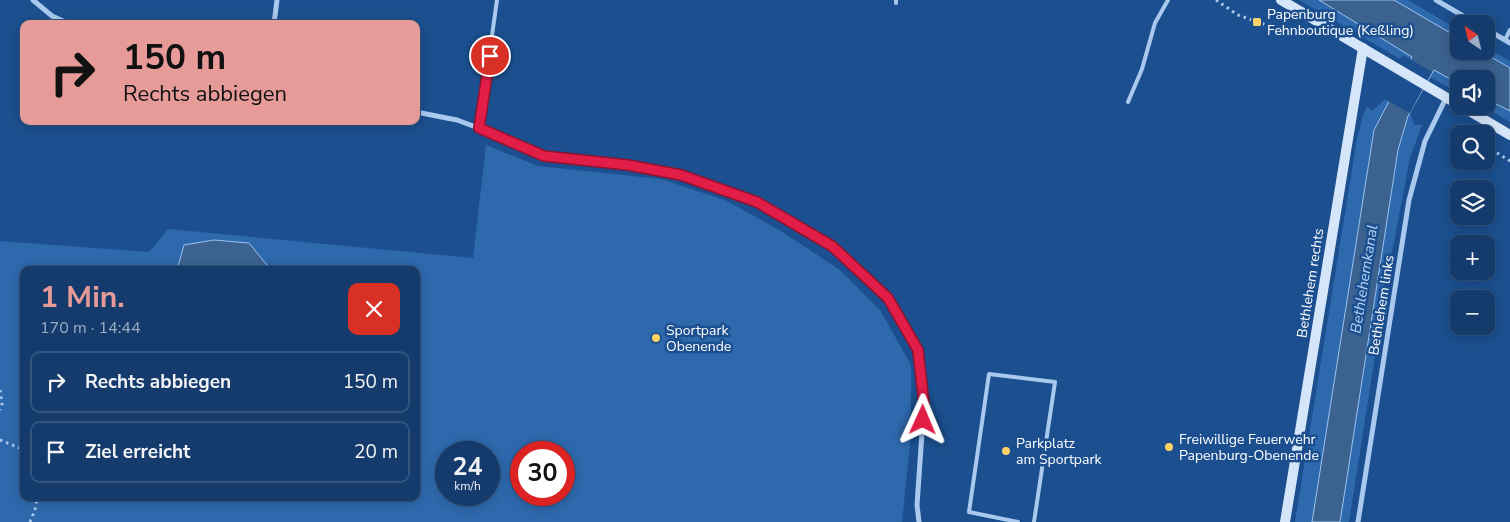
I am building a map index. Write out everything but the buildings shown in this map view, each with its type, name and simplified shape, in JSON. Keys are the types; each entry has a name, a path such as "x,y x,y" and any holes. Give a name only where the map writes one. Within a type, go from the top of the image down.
{"street":[{"path":"33,0 52,16 61,20"},
{"path":"274,20 277,0"},
{"path":"1281,0 1450,100"},
{"path":"1436,0 1462,15"},
{"path":"1495,34 1510,43"},
{"name":"Bethlehem rechts","path":"1285,522 1363,48"},
{"name":"Bethlehem links","path":"1358,522 1409,200 1426,141 1446,97"},
{"path":"420,113 456,120 479,128 544,156 628,165 681,175 757,202 832,246 888,298 918,350 924,404 917,506 919,522"},
{"path":"1475,115 1510,136"}],"lane":[{"path":"479,128 496,0"},
{"path":"1128,102 1142,69 1155,23 1168,0"},
{"path":"1504,40 1510,30"},
{"path":"1018,522 969,512 989,374 1055,382 1034,522"}],"path":[{"path":"1216,0 1238,15 1272,27 1296,31 1304,36"},
{"path":"1495,152 1510,161"},
{"path":"0,390 2,404 0,410"},
{"path":"0,440 20,448"},
{"path":"30,522 35,510 36,501"}],"shaded area":[{"path":"1299,0 1408,0 1450,25 1450,60 1495,60 1495,52 1510,61 1510,122 1495,113 1495,70 1450,70 1450,88 1430,77 1432,72 1403,55 1400,59"},
{"path":"1385,99 1410,113 1414,125 1422,125 1410,158 1388,273 1349,522 1295,522 1357,139 1367,106 1372,111"},
{"name":"Sportpark Obenende","path":"486,145 538,166 661,179 725,200 781,231 840,270 880,310 911,365 911,434 902,522 0,522 0,241 149,252 168,229 473,258"}],"water":[{"name":"Bethlehemkanal","path":"1319,0 1394,0 1450,33 1450,60 1495,59 1510,68 1510,111 1495,104 1495,70 1450,70 1450,79 1434,70 1408,116 1398,150 1340,522 1312,522 1374,130 1412,57"},
{"path":"214,240 249,243 268,266 178,266 184,245"}],"pier":[{"path":"1408,58 1432,72 1410,113 1386,100"}],"place":[{"name":"Papenburg Fehnboutique (Keßling)","path":"1257,22"},
{"name":"Sportpark Obenende","path":"656,338"},
{"name":"Freiwillige Feuerwehr Papenburg-Obenende","path":"1169,447"},
{"name":"Parkplatz am Sportpark","path":"1006,451"}],"route":[{"path":"490,56 479,128 544,156 628,165 681,175 757,202 832,246 888,298 918,350 924,404 923,420"}]}
